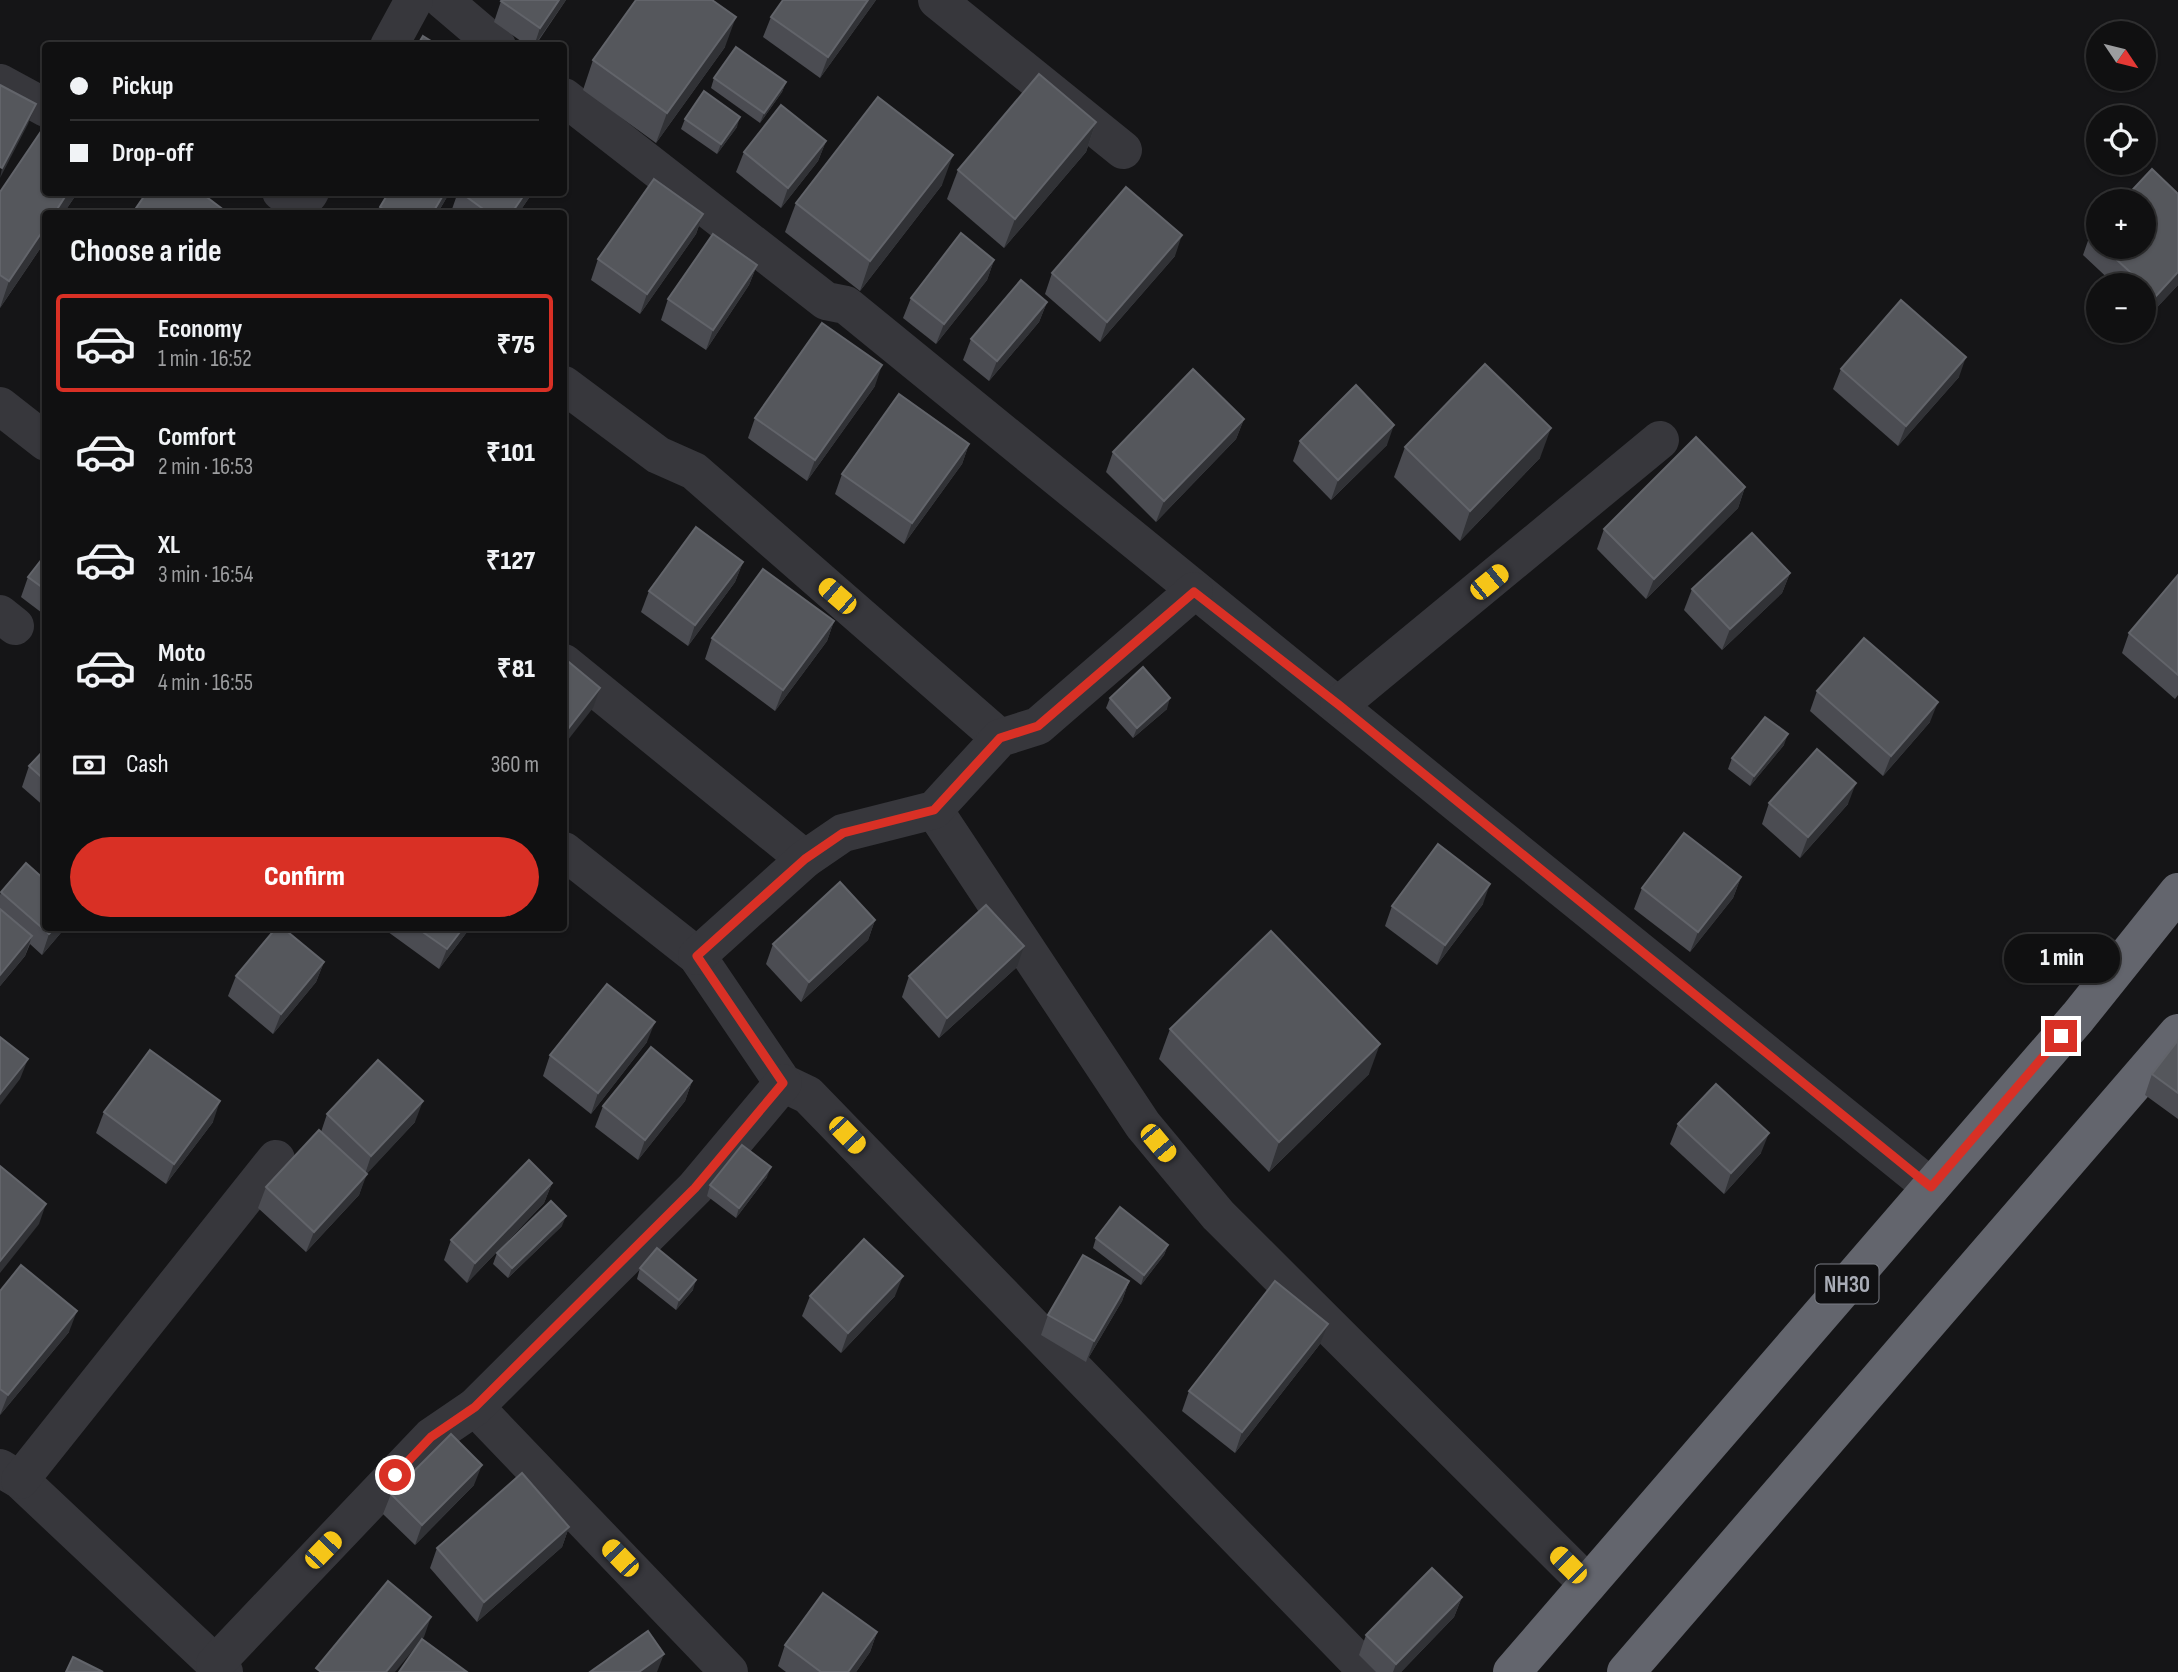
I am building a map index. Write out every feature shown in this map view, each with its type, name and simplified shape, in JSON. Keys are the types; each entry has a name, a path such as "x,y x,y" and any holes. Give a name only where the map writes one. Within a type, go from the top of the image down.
{"highway":[{"name":"NH30","path":"1512,1672 2078,1017 2178,892"},
{"path":"1626,1672 2178,1033"}],"street":[{"path":"391,42 414,0"},
{"path":"443,0 492,42"},
{"path":"937,0 1123,150"},
{"path":"0,83 42,106"},
{"path":"567,99 826,301 846,305 1194,592 1339,705 1931,1187"},
{"path":"567,387 658,454 694,471 1000,738"},
{"path":"0,406 42,439"},
{"path":"1339,705 1660,440"},
{"path":"697,956 805,859 843,833 934,810 1000,738 1038,726 1194,592"},
{"path":"567,665 805,859"},
{"path":"934,810 1143,1125 1218,1215 1588,1584"},
{"path":"567,853 697,956 783,1083 808,1095 1368,1672"},
{"path":"276,1159 10,1474 219,1668 431,1437 475,1407 695,1188 783,1083"},
{"path":"475,1407 729,1672"}],"building":[{"path":"502,0 559,0 540,28"},
{"path":"636,0 712,0 736,17 667,113 593,60"},
{"path":"783,0 868,0 828,57 771,17"},
{"path":"423,36 433,42 419,42"},
{"path":"736,47 786,82 764,113 714,78"},
{"path":"1039,74 1096,122 1015,219 958,170"},
{"path":"0,85 36,104 2,168 0,167"},
{"path":"704,91 740,117 721,144 685,119"},
{"path":"878,97 953,155 870,261 796,203"},
{"path":"781,105 826,141 788,188 744,152"},
{"path":"42,130 42,196 65,196 57,210 42,210 42,232 9,281 0,275 0,192"},
{"path":"2156,173 2178,194 2178,272 2156,296 2156,273 2131,273 2116,259 2156,259 2156,189 2133,189 2146,175 2156,175"},
{"path":"654,179 703,214 647,294 598,259"},
{"path":"1126,187 1182,235 1107,322 1052,273"},
{"path":"144,196 205,196 224,210 135,210"},
{"path":"387,196 443,196 434,210 384,210 380,207"},
{"path":"465,196 523,196 514,210 485,210"},
{"path":"961,233 994,260 944,324 911,298"},
{"path":"713,234 757,265 713,330 668,299"},
{"path":"1021,280 1047,302 997,361 971,339"},
{"path":"1901,300 1966,357 1906,426 1841,369"},
{"path":"822,323 882,365 815,460 755,418"},
{"path":"1485,364 1551,428 1470,511 1405,447"},
{"path":"1193,369 1244,419 1164,501 1113,452"},
{"path":"1356,385 1394,425 1338,480 1300,441"},
{"path":"899,394 969,444 912,523 842,474"},
{"path":"1696,437 1745,487 1654,579 1604,529"},
{"path":"696,527 743,562 695,625 649,591"},
{"path":"1752,533 1790,573 1730,629 1692,589"},
{"path":"42,559 42,587 28,577"},
{"path":"763,569 834,621 783,690 712,638"},
{"path":"2178,575 2178,675 2129,633"},
{"path":"1864,638 1938,702 1891,756 1817,691"},
{"path":"567,660 600,688 567,730"},
{"path":"1143,667 1170,698 1137,728 1110,698"},
{"path":"1765,717 1788,734 1754,776 1732,758"},
{"path":"1817,749 1856,783 1808,837 1769,803"},
{"path":"42,752 42,777 29,766"},
{"path":"1684,833 1741,877 1698,932 1642,888"},
{"path":"1438,844 1490,884 1445,945 1392,906"},
{"path":"26,863 42,877 42,928 1,892"},
{"path":"840,882 875,920 809,982 773,944"},
{"path":"986,905 1024,946 947,1018 909,976"},
{"path":"0,909 32,936 0,975"},
{"path":"274,931 287,931 324,962 281,1014 236,976"},
{"path":"421,931 461,931 447,949"},
{"path":"1271,931 1380,1044 1279,1142 1170,1029"},
{"path":"607,984 655,1022 598,1093 550,1055"},
{"path":"0,1037 28,1059 0,1094"},
{"path":"2178,1040 2178,1093 2152,1074"},
{"path":"651,1047 692,1081 645,1140 603,1106"},
{"path":"150,1050 220,1101 174,1164 104,1112"},
{"path":"378,1060 423,1101 371,1156 327,1114"},
{"path":"1716,1084 1769,1133 1731,1173 1678,1124"},
{"path":"319,1130 367,1174 314,1232 266,1187"},
{"path":"742,1145 771,1167 739,1208 710,1185"},
{"path":"529,1160 552,1183 475,1263 451,1240"},
{"path":"0,1166 46,1204 0,1261"},
{"path":"551,1201 566,1216 512,1268 497,1253"},
{"path":"1120,1207 1168,1245 1144,1275 1096,1238"},
{"path":"864,1239 903,1276 848,1333 810,1296"},
{"path":"657,1248 696,1280 679,1300 640,1268"},
{"path":"1083,1255 1129,1281 1094,1341 1048,1315"},
{"path":"21,1265 77,1311 8,1395 0,1389 0,1291"},
{"path":"1275,1281 1328,1324 1242,1432 1189,1391"},
{"path":"451,1434 482,1465 422,1525 391,1494"},
{"path":"522,1473 569,1527 484,1602 437,1548"},
{"path":"1432,1568 1462,1597 1396,1664 1366,1635"},
{"path":"388,1581 431,1617 386,1672 321,1672 316,1668"},
{"path":"823,1593 877,1632 848,1672 821,1672 785,1645"},
{"path":"648,1631 664,1654 639,1672 590,1672"},
{"path":"422,1639 467,1672 399,1672"},
{"path":"73,1657 103,1672 66,1672"}],"route":[{"path":"395,1475 431,1437 475,1407 695,1188 783,1083 697,956 805,859 843,833 934,810 1000,738 1038,726 1194,592 1339,705 1931,1187 2061,1036"}]}
